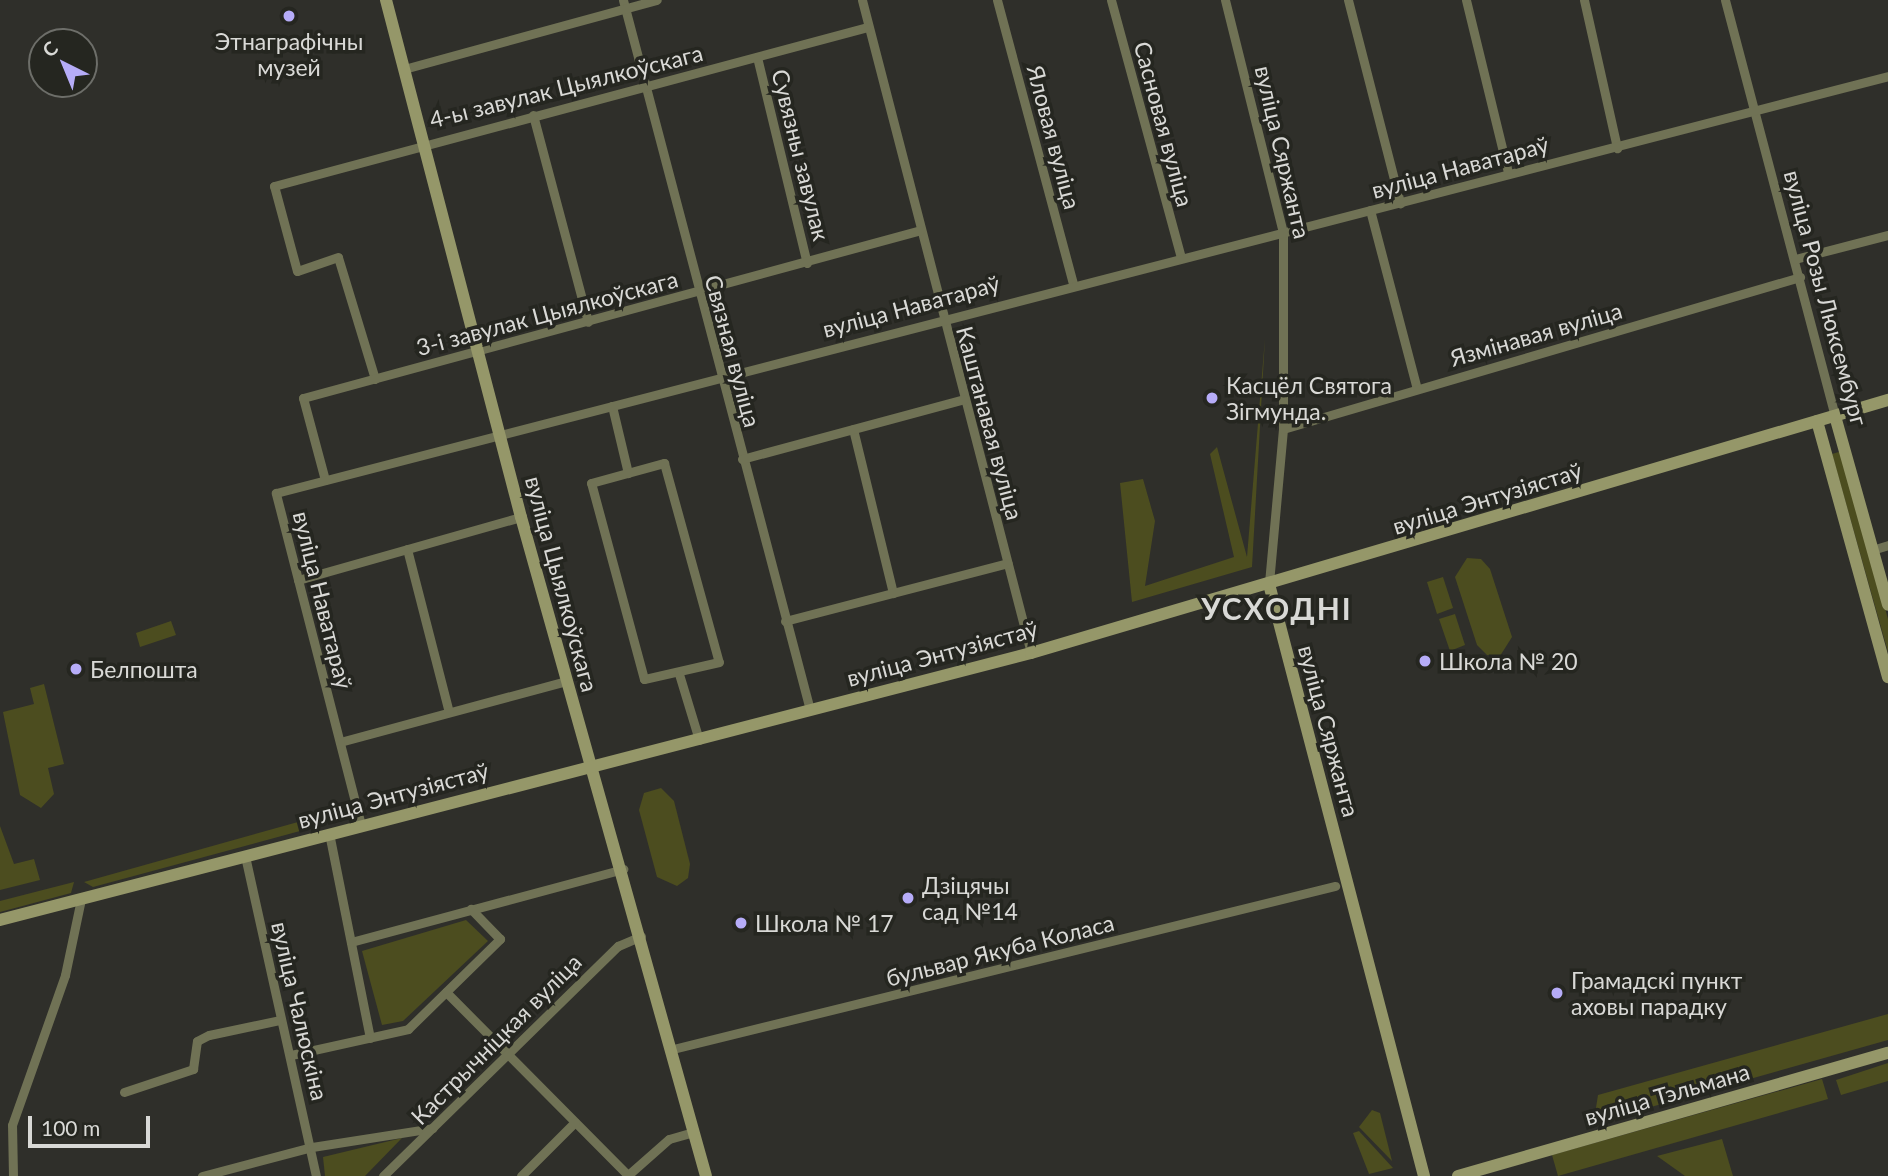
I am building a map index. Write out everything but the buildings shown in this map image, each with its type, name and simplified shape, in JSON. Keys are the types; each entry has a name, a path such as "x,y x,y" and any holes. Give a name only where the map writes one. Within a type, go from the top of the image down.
{"main road":[{"name":"вуліца Цыялкоўскага","path":"386,0 421,143 479,350 521,517 566,681 623,869 706,1176"},
{"name":"вуліца Энтузіястаў","path":"0,920 1031,653 1888,400"},
{"name":"вуліца Розы Люксембург","path":"1835,416 1888,605"},
{"name":"вуліца Розы Люксембург","path":"1817,421 1888,677"},
{"name":"вуліца Сяржанта","path":"1269,584 1424,1176"},
{"name":"вуліца Тэльмана","path":"1458,1176 1888,1053"}],"street":[{"path":"404,69 624,4 657,0"},
{"name":"Каштанавая вуліца","path":"862,0 1031,653"},
{"name":"Яловая вуліца","path":"997,0 1073,284"},
{"name":"Сасновая вуліца","path":"1111,0 1181,258"},
{"name":"вуліца Сяржанта","path":"1225,0 1283,233 1283,429 1269,584"},
{"path":"1348,0 1400,202"},
{"path":"1466,0 1508,172"},
{"path":"1584,0 1616,148"},
{"name":"вуліца Розы Люксембург","path":"1725,0 1796,259 1835,416"},
{"name":"Связная вуліца","path":"624,4 720,378 810,710"},
{"name":"4-ы завулак Цыялкоўскага","path":"374,379 338,257 297,271 274,186 421,143 868,27"},
{"name":"Сувязны завулак","path":"757,57 807,262"},
{"name":"вуліца Наватараў","path":"361,825 276,493 720,378 942,317 1283,233 1508,172 1756,113 1888,76"},
{"path":"533,115 587,322"},
{"path":"1370,210 1417,389"},
{"name":"3-і завулак Цыялкоўскага","path":"325,480 303,398 698,293 921,230"},
{"path":"1796,259 1888,235"},
{"name":"Язмінавая вуліца","path":"1283,429 1800,277"},
{"path":"742,459 964,399"},
{"path":"612,406 628,473"},
{"path":"853,429 892,593"},
{"path":"664,463 719,662 679,674 643,679 591,483 664,463"},
{"path":"298,580 521,517"},
{"path":"1872,550 1888,545"},
{"path":"407,549 449,712"},
{"path":"785,621 1008,563"},
{"path":"679,674 699,740"},
{"path":"340,742 566,681"},
{"path":"329,833 370,1038"},
{"name":"вуліца Чалюскіна","path":"245,856 280,1020 291,1055 312,1147 316,1176"},
{"path":"351,942 623,869"},
{"name":"бульвар Якуба Коласа","path":"673,1049 1335,886"},
{"path":"13,1176 12,1125 65,975 81,899"},
{"path":"291,1055 408,1029 500,939 471,909"},
{"name":"Кастрычніцкая вуліца","path":"383,1176 618,946 641,936"},
{"path":"446,992 506,1058 628,1176 669,1139 694,1132"},
{"path":"124,1092 193,1069 197,1041 209,1035 280,1020"},
{"path":"521,1176 575,1122"},
{"path":"202,1176 312,1147 433,1128"}],"shaded area":[{"path":"1265,338 1252,567 1132,602 1120,483 1143,479 1155,521 1145,586 1234,557 1210,454 1217,447 1247,557"},
{"path":"1842,451 1888,619 1888,652 1832,454"},
{"path":"1467,558 1481,559 1490,569 1512,637 1500,656 1487,655 1477,645 1455,577"},
{"path":"1443,577 1453,608 1437,614 1427,582"},
{"path":"1455,614 1465,645 1450,651 1439,619"},
{"path":"171,621 176,635 140,647 136,633"},
{"path":"44,684 64,764 48,768 54,794 41,808 20,795 3,712 34,704 30,688"},
{"path":"661,788 674,801 690,864 688,878 677,886 657,877 639,810 644,793"},
{"path":"298,822 300,831 93,887 84,882"},
{"path":"0,826 14,864 34,859 40,880 0,890"},
{"path":"74,882 71,893 0,912 0,901"},
{"path":"466,920 488,941 403,1021 382,1025 362,951"},
{"path":"1888,1014 1888,1040 1605,1120 1595,1114 1598,1095"},
{"path":"1888,1063 1888,1081 1841,1095 1836,1080"},
{"path":"1822,1079 1828,1099 1558,1176 1552,1155"},
{"path":"1372,1110 1380,1113 1392,1161 1359,1127"},
{"path":"1359,1131 1393,1168 1369,1174 1353,1133"},
{"path":"402,1138 365,1176 325,1176 323,1157"},
{"path":"1722,1139 1733,1176 1685,1176 1657,1156"}],"place":[{"name":"Этнаграфічны музей","path":"289,16"},
{"name":"Касцёл Святога Зігмунда.","path":"1212,398"},
{"name":"Школа № 20","path":"1425,661"},
{"name":"Белпошта","path":"76,669"},
{"name":"Дзіцячы сад №14","path":"908,898"},
{"name":"Школа № 17","path":"741,923"},
{"name":"Грамадскі пункт аховы парадку","path":"1557,993"}],"district":[{"name":"УСХОДНІ","path":"1277,608"}]}
